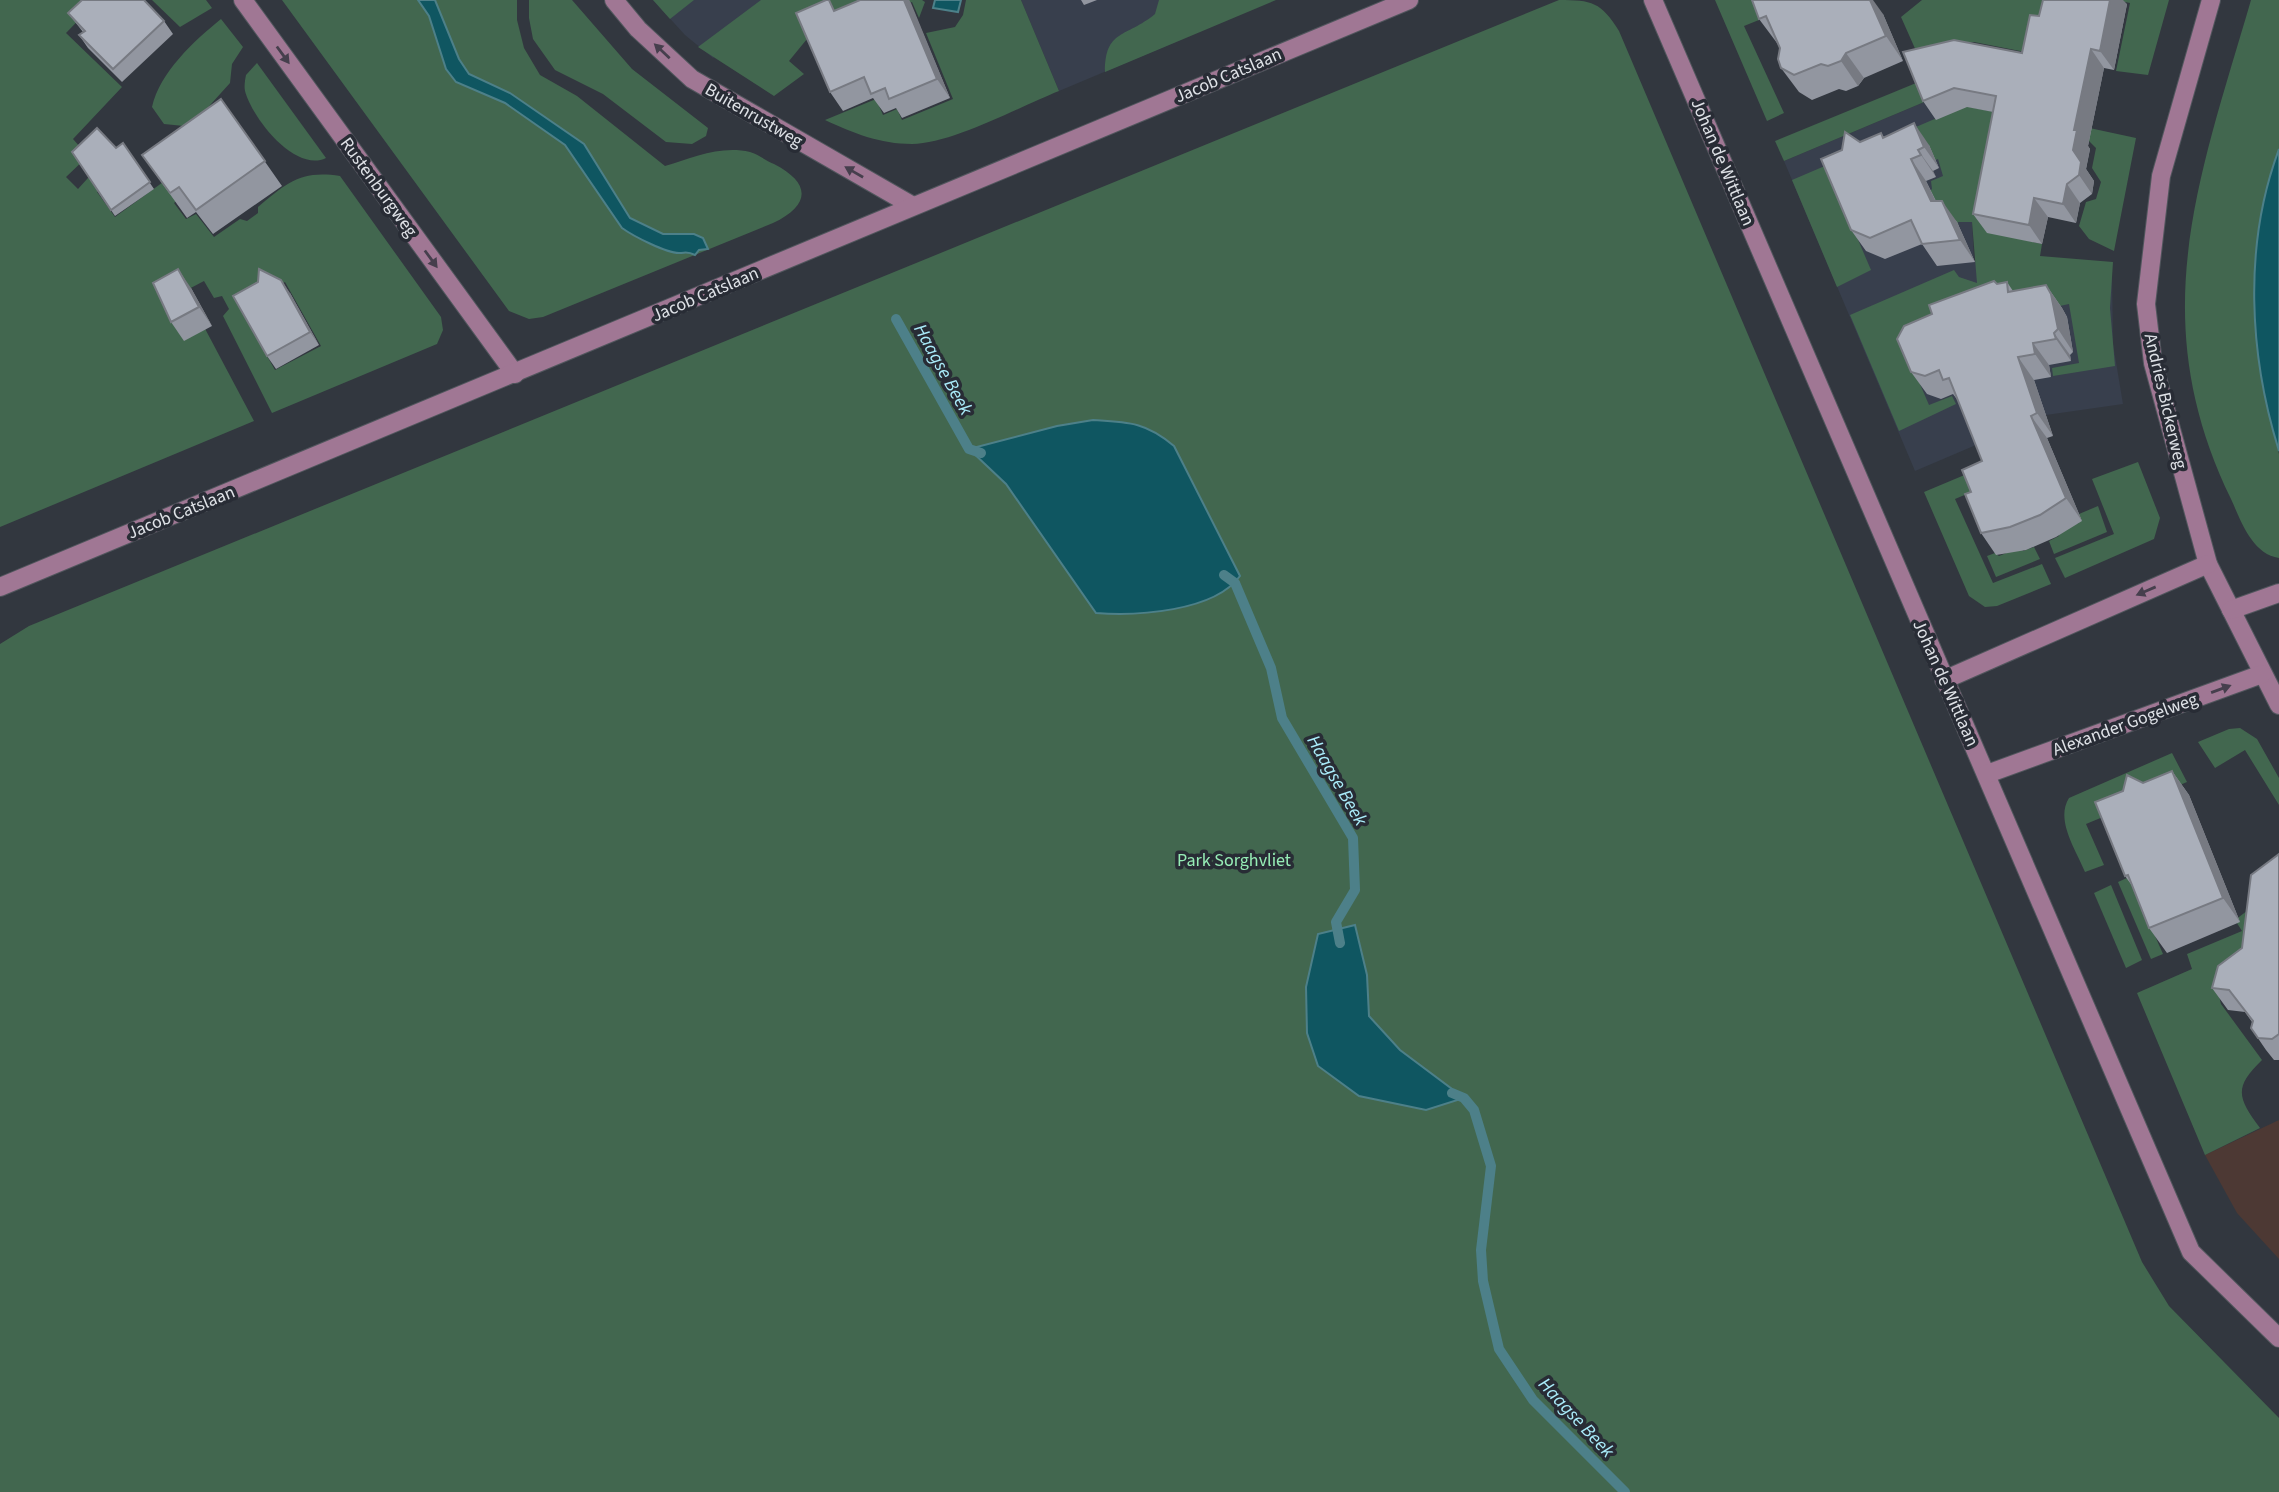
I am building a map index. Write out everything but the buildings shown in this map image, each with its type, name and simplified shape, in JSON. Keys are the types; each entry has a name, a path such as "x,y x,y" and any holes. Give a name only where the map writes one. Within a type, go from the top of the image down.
{"street":[{"name":"Rustenburgweg","path":"243,0 515,374"},
{"name":"Buitenrustweg","path":"614,0 638,29 692,79 913,206"},
{"name":"Jacob Catslaan","path":"0,587 1409,0"},
{"name":"Johan de Wittlaan","path":"1653,0 2191,1252 2279,1338"},
{"name":"Andries Bickerweg","path":"2211,0 2161,176 2146,303 2153,363 2208,564 2279,705"},
{"path":"1944,680 2208,564"},
{"path":"2231,610 2279,593"},
{"name":"Alexander Gogelweg","path":"1987,774 2262,674"}],"shaded area":[{"path":"653,0 801,0 713,58 685,35"},
{"path":"1021,0 1167,0 1185,38 1059,91"},
{"path":"1965,85 1974,261 2112,273 2113,344 2123,404 2046,415 1915,471 1784,161"},
{"path":"2279,1120 2279,1259 2237,1213 2205,1155"}],"green space":[{"path":"0,0 98,0 66,33 122,87 73,139 88,156 66,177 78,189 97,168 109,183 97,192 115,217 170,177 184,195 174,203 186,219 196,214 214,237 240,219 247,221 258,213 258,207 295,180 314,175 340,176 441,317 443,330 437,344 272,413 223,316 229,309 222,296 214,298 204,281 185,291 254,421 0,527","holes":["285,282 321,346 275,370 239,307"]},
{"path":"152,0 206,0 212,8 180,27"},
{"path":"282,0 418,0 429,16 446,69 456,82 505,103 565,145 622,228 641,239 674,248 708,248 685,233 663,234 630,218 584,144 510,93 469,74 459,59 435,0 517,0 517,20 524,48 540,75 577,96 665,166 717,151 750,152 786,171 795,179 802,194 800,201 794,209 773,223 543,317 529,319 509,311"},
{"path":"529,0 572,0 632,69 708,128 706,136 692,144 666,142 603,94 555,70 533,39"},
{"path":"653,0 694,0 670,19"},
{"path":"761,0 925,2 919,18 912,2 847,29 816,28 789,61 804,74 774,96 698,47"},
{"path":"966,0 1021,0 1059,91 966,131 946,138 912,144 878,140 825,120 876,99 883,115 897,109 902,120 953,99 926,33 955,27 963,15"},
{"path":"1159,0 1276,0 1105,72 1106,58 1113,41 1155,14"},
{"name":"Park Sorghvliet","path":"1559,0 1588,2 1601,8 1619,31 2142,1262 2169,1306 2279,1418 2279,1492 0,1492 0,644 29,626"},
{"path":"1715,0 1809,0 1744,26 1784,113 1767,121"},
{"path":"1922,0 2057,0 2035,54 1974,42 1917,53 1901,17"},
{"path":"2115,0 2169,0 2148,75 2116,71 2130,3"},
{"path":"2251,0 2279,0 2279,149 2259,225 2255,295 2261,375 2279,454 2279,558 2262,550 2243,526 2204,433 2190,370 2185,309 2188,249 2199,189"},
{"path":"221,19 243,47 232,64 230,83 202,114 184,126 164,124 152,107 162,82 189,47"},
{"path":"257,63 326,158 314,161 289,151 276,140 256,115 245,89 246,75"},
{"path":"1921,81 1929,100 1784,161 1775,141"},
{"path":"1965,106 1999,113 2000,124 1989,128 1987,148 2020,239 2042,244 2040,256 2113,262 2110,308 2115,366 2053,376 2052,368 2079,363 2069,304 1901,340 1929,405 1952,396 1956,404 1899,431 1850,315 1954,270 1959,277 1977,283 1972,222 1958,222 1959,231 1927,194 1932,189 1931,181 1943,176 1938,159 1916,167 1832,179 1871,270 1837,287 1792,180"},
{"path":"2043,118 2136,138 2114,251 2089,239 2079,226 2086,202 2096,199 2101,182 2092,168 2096,148 2086,138"},
{"path":"2005,458 2012,475 1955,499 1993,583 2042,564 2051,584 1997,606 1985,607 1969,596 1924,492"},
{"path":"2138,462 2160,518 2154,539 2065,578 2055,558 2114,534 2092,479"},
{"path":"2098,506 2107,532 2054,554 2049,541 2059,536 2057,531 2079,523 2079,514"},
{"path":"2021,547 2023,551 2034,547 2040,559 1996,577 1987,556 1995,553 1999,556"},
{"path":"2240,728 2257,739 2279,778 2279,805 2245,750 2215,768 2198,742 2229,729"},
{"path":"2172,753 2187,782 2086,824 2104,865 2085,872 2072,845 2064,816 2069,798"},
{"path":"2129,877 2163,954 2151,959 2118,882"},
{"path":"2111,885 2142,960 2126,968 2094,893"},
{"path":"2268,895 2279,909 2218,992 2221,1004 2262,1060 2246,1078 2242,1093 2247,1109 2260,1128 2205,1155 2137,993 2192,969 2187,954 2242,931 2235,920"}],"water":[{"path":"418,0 435,0 459,59 469,74 510,93 584,144 630,218 663,234 694,234 703,238 708,249 699,250 695,255 673,252 650,244 622,228 565,145 505,103 456,82 446,69 429,16"},
{"path":"935,0 961,0 958,12 933,8"},
{"path":"2279,149 2279,451 2261,377 2254,300 2260,223 2267,186"},
{"path":"1093,420 1136,425 1154,432 1174,446 1240,576 1228,588 1194,604 1173,609 1132,614 1096,613 1006,484 969,449 1057,426"},
{"path":"1355,925 1367,975 1369,1016 1400,1050 1464,1098 1426,1110 1359,1096 1318,1066 1307,1033 1306,987 1318,934"}],"waterway":[{"name":"Haagse Beek","path":"896,319 969,449 981,453"},
{"name":"Haagse Beek","path":"1224,575 1235,583 1271,668 1282,718 1353,838 1355,890 1336,922 1340,943"},
{"name":"Haagse Beek","path":"1452,1093 1464,1098 1474,1110 1491,1166 1481,1250 1483,1281 1499,1349 1533,1400 1625,1492"}]}
